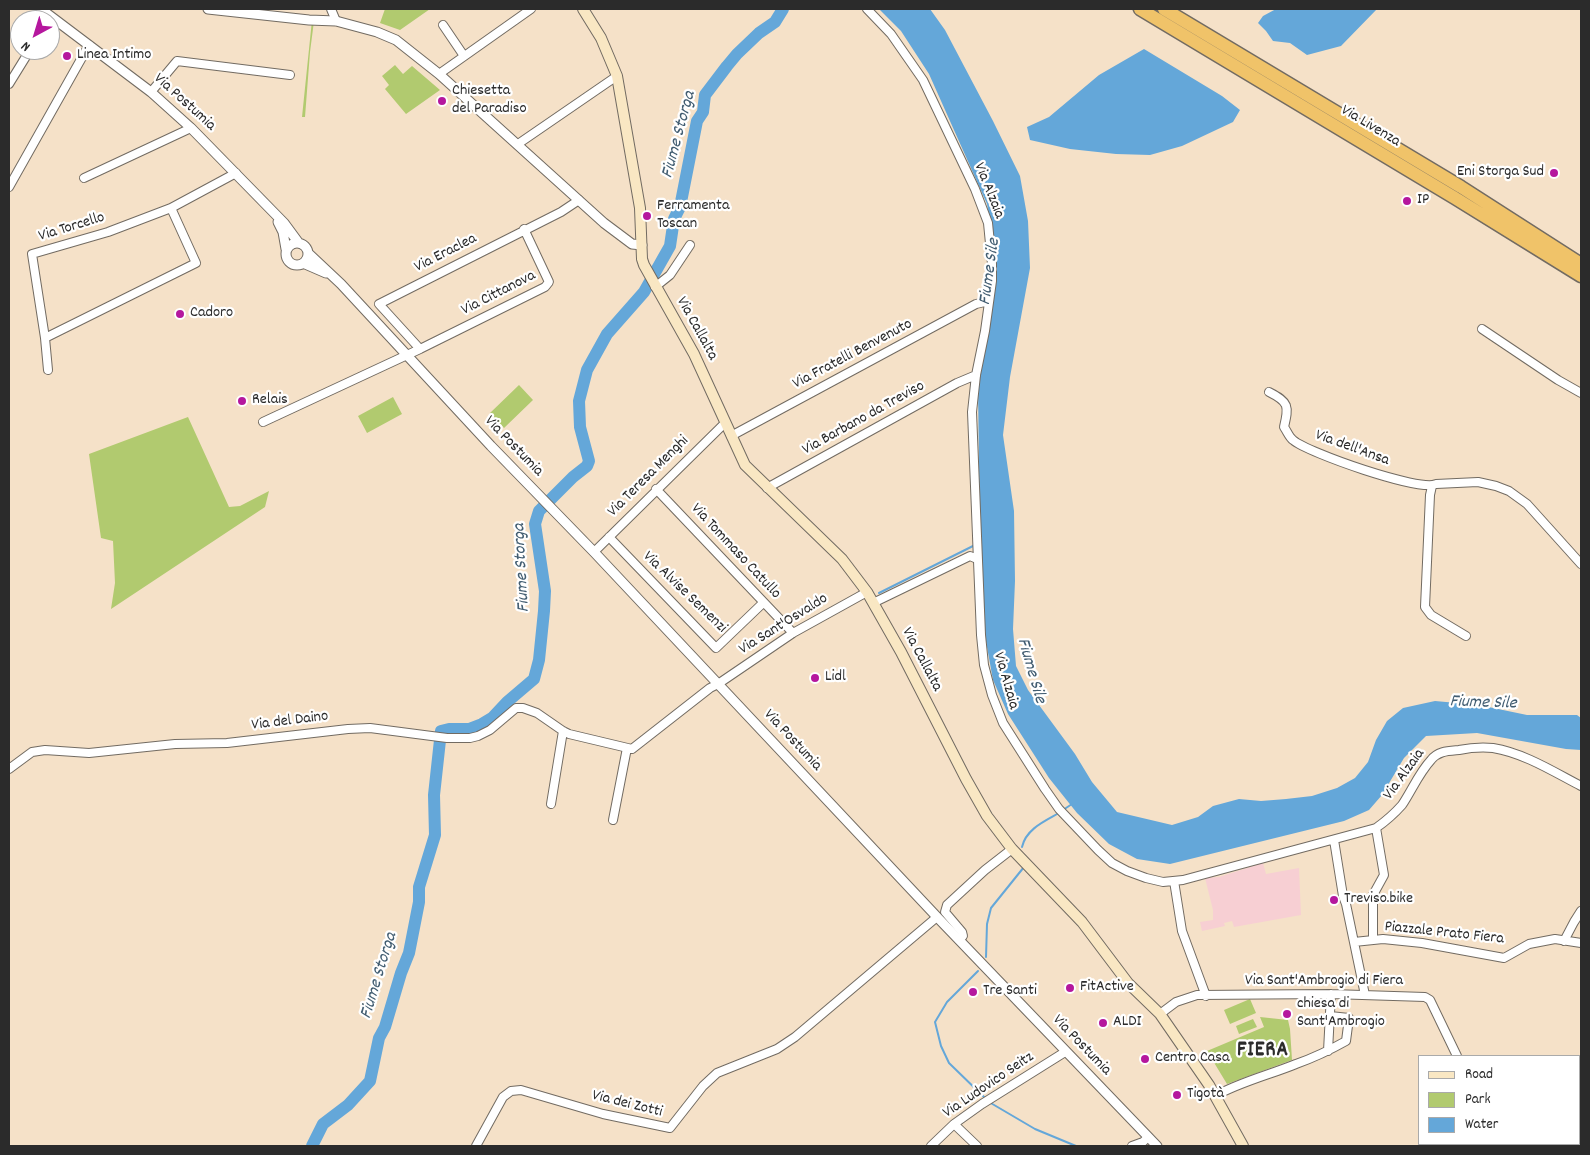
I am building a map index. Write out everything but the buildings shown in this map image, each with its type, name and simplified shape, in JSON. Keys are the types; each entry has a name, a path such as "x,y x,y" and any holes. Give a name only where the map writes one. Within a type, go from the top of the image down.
{"highway":[{"name":"Via Livenza","path":"1140,9 1447,193 1581,276"},
{"name":"Via Livenza","path":"1164,9 1460,187 1581,264"}],"main road":[{"name":"Via Callalta","path":"583,9 600,38 617,76 640,208 642,259 646,270 694,354 745,465 842,559 867,592 901,652 987,816 1012,849 1082,922 1128,982 1160,1014 1215,1096 1242,1146"}],"street":[{"path":"208,9 336,22 377,32 396,40 518,144 604,223 632,244 642,245"},
{"path":"438,74 521,12 531,9"},
{"name":"Via Alzaia","path":"867,9 891,34 923,80 978,197 988,223 992,264 989,301 976,375 972,412 977,559 983,655 992,695 1004,723 1062,812 1112,863 1126,871 1163,882 1182,880 1376,828 1389,819 1402,805 1426,766 1440,752 1470,748 1493,748 1528,760 1581,786"},
{"path":"335,10 336,22"},
{"name":"Via Postumia","path":"60,25 151,92 191,128 236,173 298,242 304,245 308,253 333,276 408,354 412,362 551,509 594,552 1065,1052 1157,1146"},
{"path":"443,25 464,56"},
{"path":"9,186 89,45"},
{"path":"9,84 24,60"},
{"path":"151,92 177,62 290,75"},
{"path":"518,144 617,76"},
{"path":"84,178 191,128"},
{"name":"Via Torcello","path":"48,370 32,254 108,232 171,208 236,173"},
{"name":"Via Eraclea","path":"420,349 379,304 524,229 561,212 579,200"},
{"path":"45,338 196,262 171,208"},
{"name":"Via Postumia","path":"273,212 283,232 286,249 285,256 288,262 294,265 303,263 333,276"},
{"name":"Via Cittanova","path":"408,354 548,284 549,282 524,229"},
{"path":"286,249 291,244 298,242"},
{"path":"655,286 670,275 690,245"},
{"path":"303,263 308,257 308,253"},
{"name":"Via Fratelli Benvenuto","path":"731,436 976,304 989,301"},
{"path":"1482,328 1558,380 1581,393"},
{"path":"263,422 408,354"},
{"name":"Via Barbano da Treviso","path":"768,488 957,383 976,375"},
{"name":"Via dell'Ansa","path":"1269,392 1283,399 1286,405 1287,413 1284,427 1292,440 1326,457 1394,479 1432,486 1436,484 1478,482 1509,491 1527,504 1581,564"},
{"name":"Via Teresa Menghi","path":"594,552 725,422"},
{"path":"1432,486 1430,495 1426,607 1430,615 1466,636"},
{"name":"Via Tommaso Catullo","path":"656,489 793,633"},
{"name":"Via Alvise Semenzi","path":"609,537 716,648 763,603"},
{"path":"873,603 970,556 977,559"},
{"name":"Via Sant'Osvaldo","path":"718,684 793,633 867,592"},
{"path":"613,820 634,747 710,688 718,684"},
{"name":"Via del Daino","path":"9,768 32,752 45,750 89,753 175,744 227,743 348,729 370,728 460,739 478,736 490,730 516,708 523,708 538,713 563,731 634,747"},
{"path":"551,804 563,731"},
{"path":"1373,940 1372,895 1384,875 1376,828"},
{"path":"1334,840 1343,896 1365,995"},
{"path":"959,940 963,936 962,932 945,912 947,905 985,870 1012,849"},
{"path":"1174,881 1182,931 1206,996"},
{"path":"1564,941 1581,911"},
{"name":"Via dei Zotti","path":"476,1146 503,1097 511,1091 521,1090 603,1114 670,1128 703,1086 716,1073 777,1049 794,1037 937,917"},
{"name":"Piazzale Prato Fiera","path":"1354,942 1383,939 1422,943 1504,958 1529,944 1554,939 1581,944"},
{"path":"1328,1051 1331,994"},
{"name":"Via Sant'Ambrogio di Fiera","path":"1160,1014 1176,1002 1197,995 1331,994 1425,997 1430,1000 1457,1055"},
{"path":"1215,1096 1229,1088 1328,1051 1346,1041 1349,1018 1330,1016"},
{"name":"Via Ludovico Seitz","path":"932,1146 954,1124 982,1104 1065,1052"},
{"path":"954,1124 977,1146"},
{"path":"1132,1146 1148,1137"}],"shaded area":[{"path":"1263,863 1266,874 1299,868 1301,915 1234,927 1232,921 1224,923 1225,926 1202,931 1200,922 1213,920 1213,910 1205,878 1219,877"}],"green space":[{"path":"385,9 430,9 400,30 380,23"},
{"path":"312,20 314,21 305,117 302,117"},
{"path":"395,65 403,74 412,66 440,90 406,114 385,89 389,85 382,76"},
{"path":"519,385 533,400 504,428 490,413"},
{"path":"393,397 402,414 367,433 358,416"},
{"path":"188,417 229,507 240,506 269,491 265,507 111,609 115,583 113,541 101,538 89,454"},
{"path":"1250,999 1256,1013 1230,1024 1224,1010"},
{"path":"1260,1017 1288,1020 1292,1060 1227,1084 1207,1051 1264,1027"},
{"path":"1253,1019 1257,1027 1239,1034 1236,1026"},
{"path":"1580,1092 1581,1146 1560,1146 1580,1145"}],"water":[{"path":"879,9 930,9 945,30 1020,176 1028,221 1030,268 1010,377 1003,435 1014,511 1015,581 1013,629 1016,666 1028,690 1075,754 1092,782 1117,812 1172,825 1198,817 1213,806 1239,799 1261,801 1286,799 1312,796 1337,788 1355,778 1368,762 1376,740 1387,721 1403,708 1435,701 1479,705 1527,715 1577,715 1581,718 1581,750 1477,733 1426,736 1404,758 1382,795 1369,810 1344,821 1170,864 1137,859 1109,844 1077,813 1049,778 1008,714 993,680 985,636 980,543 978,389 990,315 989,301 995,253 987,204 929,74 901,31"},
{"path":"1276,9 1377,9 1341,46 1307,55 1290,43 1273,41 1258,23 1263,16"},
{"path":"1144,49 1222,96 1240,110 1233,122 1182,146 1150,155 1116,154 1070,149 1030,140 1027,127 1049,117 1099,75"}],"waterway":[{"name":"Fiume Storga","path":"312,1146 323,1124 348,1105 370,1081 379,1038 385,1027 409,953 419,902 419,887 435,835 434,795 441,731 469,729 482,724 492,718 507,702 534,679 539,660 545,591 535,524 539,511 573,477 587,466 589,461 580,427 579,401 587,370 607,334 644,292 670,246 674,219 680,207 697,121 703,112 705,95 737,54 759,33 775,22 783,9"},
{"path":"879,593 975,545"},
{"path":"1063,810 1072,804"},
{"path":"1022,847 1032,830 1059,813"},
{"path":"986,957 987,924 991,908 1024,867"},
{"path":"978,971 947,1002 935,1022 941,1046 949,1063 986,1099"},
{"path":"989,1102 1035,1129 1076,1146"}],"place":[{"name":"Linea Intimo","path":"67,56"},
{"name":"Chiesetta del Paradiso","path":"442,101"},
{"name":"Eni Storga Sud","path":"1554,173"},
{"name":"IP","path":"1407,201"},
{"name":"Ferramenta Toscan","path":"647,216"},
{"name":"Cadoro","path":"180,314"},
{"name":"Relais","path":"242,401"},
{"name":"Lidl","path":"815,678"},
{"name":"Treviso.bike","path":"1334,900"},
{"name":"FitActive","path":"1070,988"},
{"name":"Tre Santi","path":"973,992"},
{"name":"chiesa di Sant'Ambrogio","path":"1287,1014"},
{"name":"ALDI","path":"1103,1023"},
{"name":"Centro Casa","path":"1145,1059"},
{"name":"Tigotà","path":"1177,1095"}],"district":[{"name":"FIERA","path":"1263,1052"}],"water label":[{"name":"Fiume Sile","path":"991,272"},
{"name":"Fiume Sile","path":"1030,671"},
{"name":"Fiume Sile","path":"1483,704"}]}
